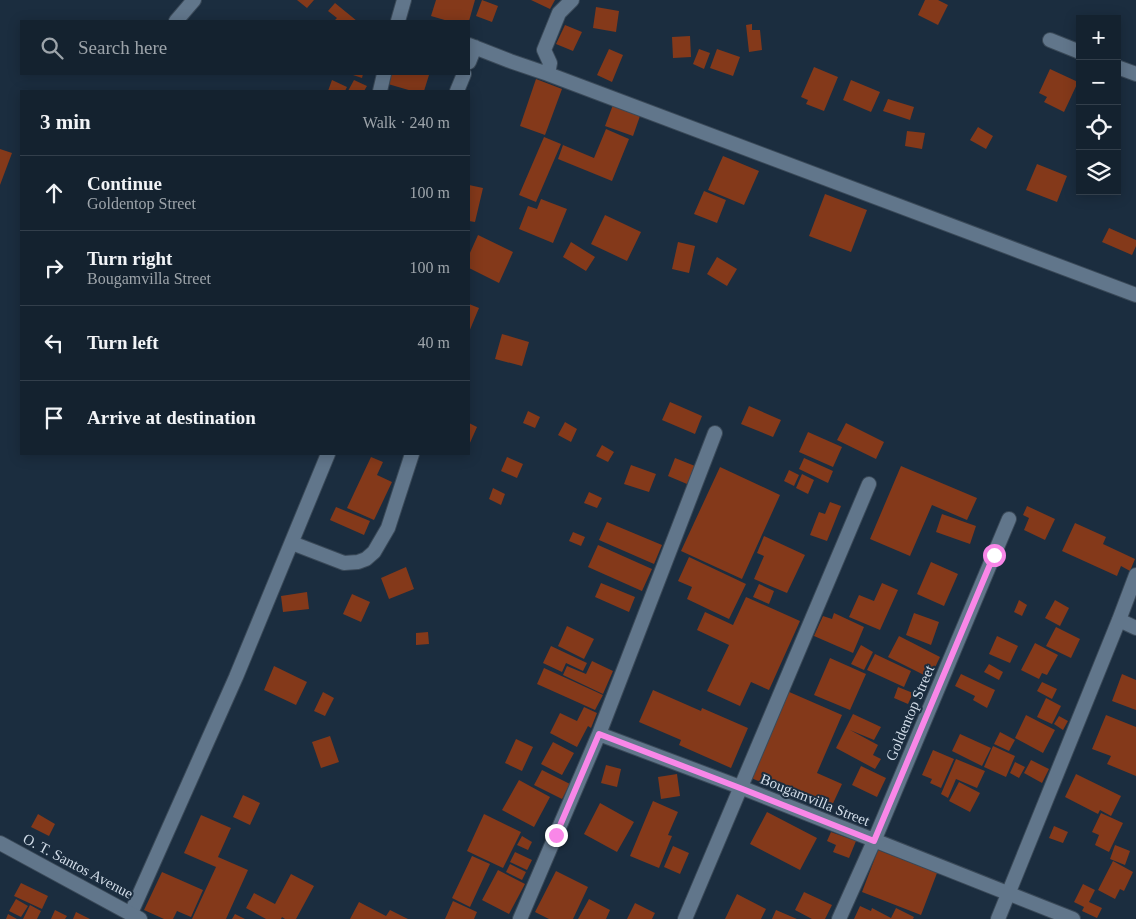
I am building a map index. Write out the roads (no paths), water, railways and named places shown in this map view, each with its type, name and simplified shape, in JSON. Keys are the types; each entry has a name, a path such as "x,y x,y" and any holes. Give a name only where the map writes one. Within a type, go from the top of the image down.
{"street":[{"path":"177,20 194,0"},
{"path":"400,20 404,0"},
{"path":"548,74 550,63 544,50 559,13 572,0"},
{"path":"1050,40 1076,50"},
{"path":"472,46 510,62 548,74 1136,295"},
{"path":"1121,68 1136,74"},
{"path":"380,90 384,75"},
{"path":"457,90 464,75"},
{"path":"520,919 599,734 715,433"},
{"path":"135,916 328,455"},
{"path":"292,543 344,563 358,562 366,559 374,552 388,528 412,455"},
{"path":"685,919 869,484"},
{"name":"Goldentop Street","path":"839,919 874,841 1008,519"},
{"path":"998,919 1136,575"},
{"path":"1119,620 1136,628"},
{"name":"Bougamvilla Street","path":"599,734 1073,919"},
{"name":"O. T. Santos Avenue","path":"0,843 135,916"}]}
